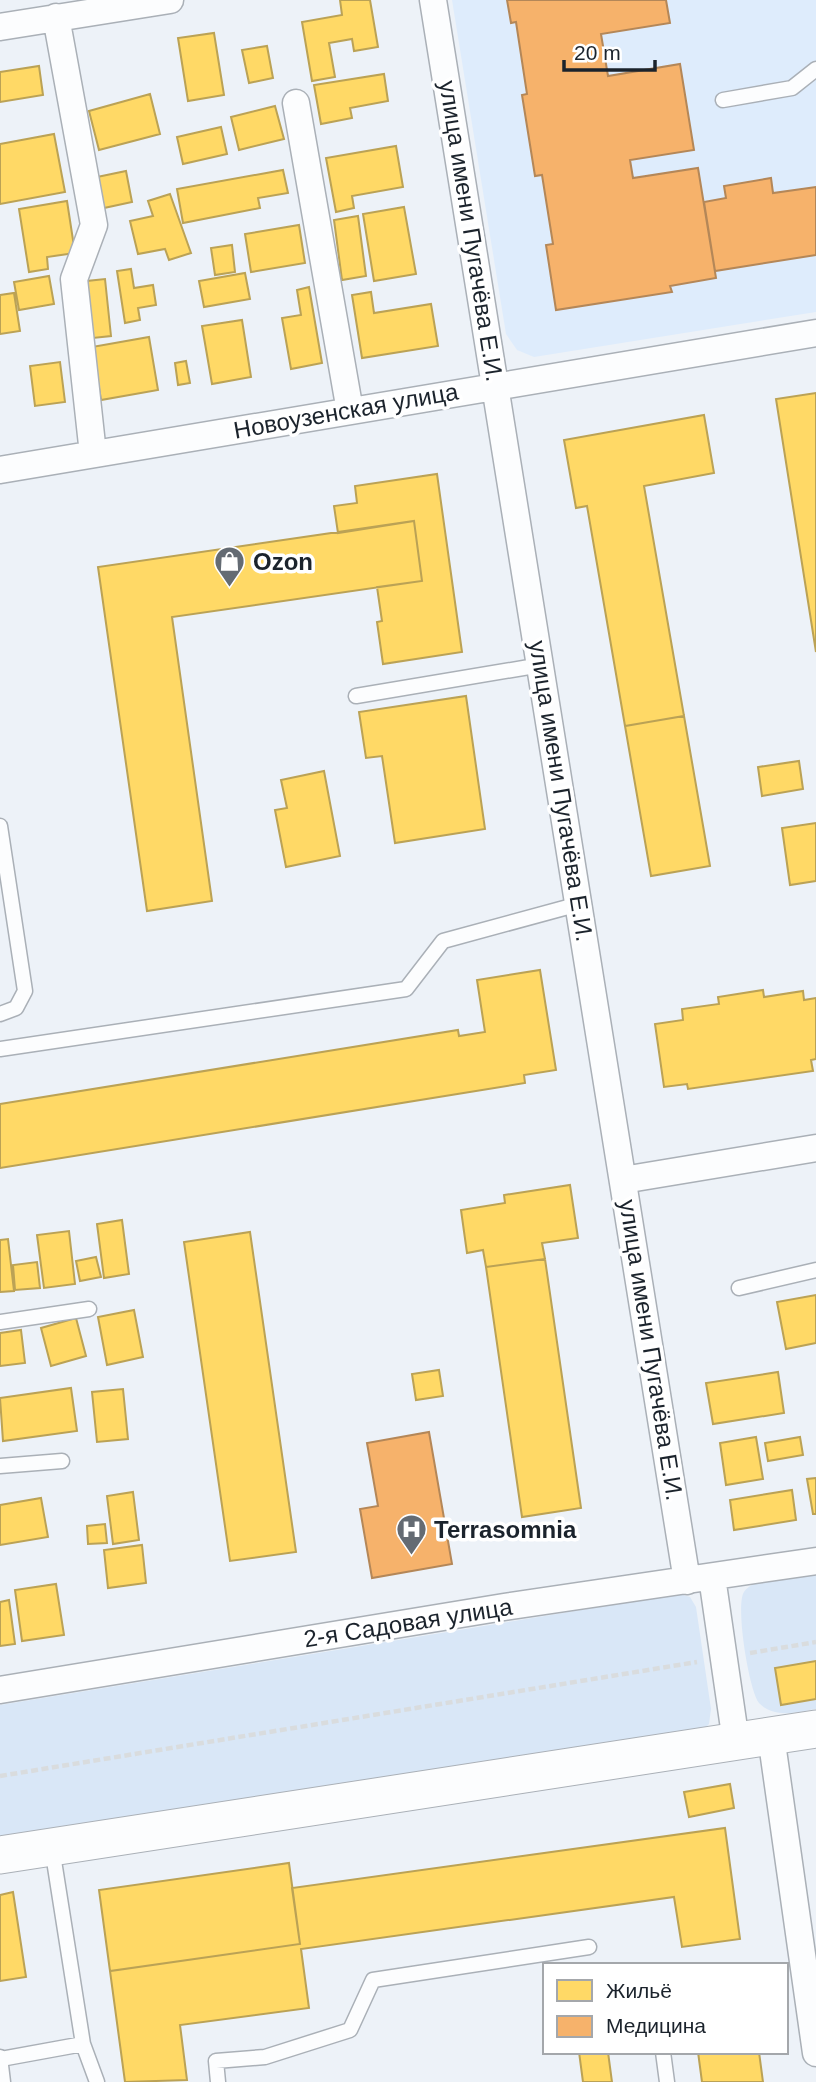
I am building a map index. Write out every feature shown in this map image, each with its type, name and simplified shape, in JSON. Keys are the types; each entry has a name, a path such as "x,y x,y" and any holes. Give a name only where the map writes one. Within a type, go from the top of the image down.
{"street":[{"path":"0,27 170,0"},
{"name":"улица имени Пугачёва Е.И.","path":"433,0 623,1180 700,1579 753,1739 795,1965 816,2053"},
{"path":"56,17 94,225 74,279 93,454"},
{"path":"296,103 350,411"},
{"name":"Новоузенская улица","path":"0,470 816,333"},
{"path":"623,1180 816,1149"},
{"name":"2-я Садовая улица","path":"0,1690 504,1607 816,1561"},
{"path":"0,1855 816,1729"}],"lane":[{"path":"723,100 792,88 816,69"},
{"path":"356,696 541,666"},
{"path":"0,826 25,990 16,1008 0,1014"},
{"path":"0,1049 406,989 443,940 579,904"},
{"path":"739,1288 816,1269"},
{"path":"0,1322 89,1309"},
{"path":"0,1466 62,1461"},
{"path":"52,1848 83,2043 97,2082"},
{"path":"218,2082 216,2061 265,2057 350,2030 373,1980 589,1947"},
{"path":"3,2082 1,2058 83,2043"},
{"path":"663,2054 667,2082"}],"path":[{"path":"0,1776 816,1642"}],"shaded area":[{"path":"452,0 816,0 816,312 534,357 517,350 506,334"},
{"path":"816,1573 816,1709 794,1713 772,1711 759,1703 751,1682 742,1630 744,1592 750,1586 767,1579"},
{"path":"679,1594 690,1597 696,1607 711,1709 709,1724 700,1733 0,1841 0,1705"}],"building: Жильё":[{"path":"340,0 370,0 378,47 354,51 352,39 329,43 335,77 312,81 302,22 342,15"},
{"path":"214,33 224,95 188,101 178,38"},
{"path":"267,46 273,78 249,83 242,50"},
{"path":"39,66 43,95 0,102 0,72"},
{"path":"384,74 388,101 350,108 352,118 321,124 314,85"},
{"path":"150,94 160,134 99,150 89,111"},
{"path":"275,106 284,139 239,150 231,117"},
{"path":"221,127 227,154 183,164 177,137"},
{"path":"54,134 65,192 0,204 0,144"},
{"path":"396,146 403,187 352,196 354,208 336,212 326,158"},
{"path":"283,170 288,193 258,198 260,208 183,223 177,189"},
{"path":"126,171 132,202 104,208 97,177"},
{"path":"170,194 191,253 169,260 165,249 138,254 130,221 153,216 148,201"},
{"path":"67,201 75,253 47,257 48,269 29,272 19,209"},
{"path":"404,207 416,274 374,281 363,214"},
{"path":"358,216 366,276 342,280 334,220"},
{"path":"299,225 305,263 251,272 245,234"},
{"path":"232,245 235,272 215,275 211,248"},
{"path":"131,269 134,288 153,285 156,305 138,308 140,320 125,323 117,271"},
{"path":"245,273 250,299 204,307 199,281"},
{"path":"49,276 54,304 19,310 14,282"},
{"path":"105,279 111,336 93,338 87,281"},
{"path":"309,287 322,363 291,369 282,318 301,315 297,290"},
{"path":"371,292 374,313 431,304 438,346 362,358 352,295"},
{"path":"14,293 20,331 0,334 0,295"},
{"path":"242,320 251,377 212,384 202,326"},
{"path":"149,337 158,390 101,400 92,347"},
{"path":"186,361 190,383 178,385 175,363"},
{"path":"60,362 65,402 35,406 30,366"},
{"path":"816,393 816,652 776,399"},
{"path":"704,415 714,473 644,486 684,716 625,726 587,506 576,508 564,440"},
{"path":"437,474 462,652 383,664 377,622 382,621 377,587 422,581 414,521 338,533 334,506 357,503 355,486"},
{"path":"414,521 422,581 172,617 212,901 147,911 98,567"},
{"path":"466,696 485,829 395,843 382,756 366,758 359,712"},
{"path":"684,716 710,866 651,876 625,726"},
{"path":"799,761 803,789 762,796 758,767"},
{"path":"324,771 340,856 286,867 275,810 287,808 281,780"},
{"path":"816,823 816,881 790,885 782,828"},
{"path":"540,970 556,1070 524,1075 525,1083 0,1168 0,1104 458,1030 459,1036 485,1032 477,980"},
{"path":"763,990 764,997 803,991 804,1000 816,998 816,1059 811,1060 813,1071 688,1089 687,1084 664,1087 655,1024 683,1020 682,1009 719,1004 718,997"},
{"path":"570,1185 578,1238 542,1243 545,1259 486,1267 483,1250 467,1253 461,1210 505,1203 504,1195"},
{"path":"122,1220 129,1274 104,1278 97,1224"},
{"path":"69,1231 75,1284 44,1288 37,1235"},
{"path":"250,1232 296,1552 230,1561 184,1242"},
{"path":"8,1239 14,1291 0,1292 0,1240"},
{"path":"96,1257 101,1277 80,1281 76,1261"},
{"path":"545,1259 581,1508 522,1517 486,1267"},
{"path":"37,1262 40,1288 15,1290 13,1265"},
{"path":"816,1295 816,1343 786,1349 777,1302"},
{"path":"134,1310 143,1357 107,1365 98,1317"},
{"path":"76,1318 86,1356 51,1366 41,1328"},
{"path":"21,1330 25,1363 0,1366 0,1333"},
{"path":"439,1370 443,1396 416,1400 412,1374"},
{"path":"778,1372 784,1413 713,1424 706,1383"},
{"path":"71,1388 77,1431 3,1441 0,1398"},
{"path":"123,1389 128,1439 97,1442 92,1392"},
{"path":"756,1437 763,1479 726,1485 720,1443"},
{"path":"800,1437 803,1455 768,1461 765,1443"},
{"path":"816,1478 816,1514 813,1514 807,1479"},
{"path":"792,1490 796,1520 734,1530 730,1500"},
{"path":"133,1492 139,1540 113,1544 107,1496"},
{"path":"41,1498 48,1537 0,1545 0,1505"},
{"path":"105,1524 107,1543 88,1544 87,1526"},
{"path":"142,1545 146,1583 108,1588 104,1550"},
{"path":"56,1584 64,1635 22,1641 15,1590"},
{"path":"9,1600 15,1644 0,1646 0,1602"},
{"path":"816,1661 816,1699 781,1705 775,1668"},
{"path":"730,1784 734,1808 689,1817 684,1792"},
{"path":"725,1828 740,1939 682,1947 674,1897 301,1949 309,2008 180,2025 187,2080 125,2082 110,1971 300,1944 292,1888"},
{"path":"289,1863 300,1944 110,1971 99,1890"},
{"path":"13,1892 26,1977 0,1981 0,1895"},
{"path":"579,2054 608,2054 612,2082 583,2082"},
{"path":"698,2054 759,2054 763,2082 702,2082"}],"building: Медицина":[{"path":"507,0 666,0 670,23 601,34 608,76 680,64 694,150 630,160 633,178 698,168 716,278 670,286 672,292 556,310 546,245 553,244 542,175 535,176 522,95 527,94 516,22 511,23"},
{"path":"771,178 773,193 816,187 816,255 715,271 704,202 726,198 724,186"},
{"path":"429,1432 452,1564 372,1578 360,1509 378,1506 367,1443"}],"place":[{"name":"Ozon","path":"230,589"},
{"name":"Terrasomnia","path":"411,1557"}]}
